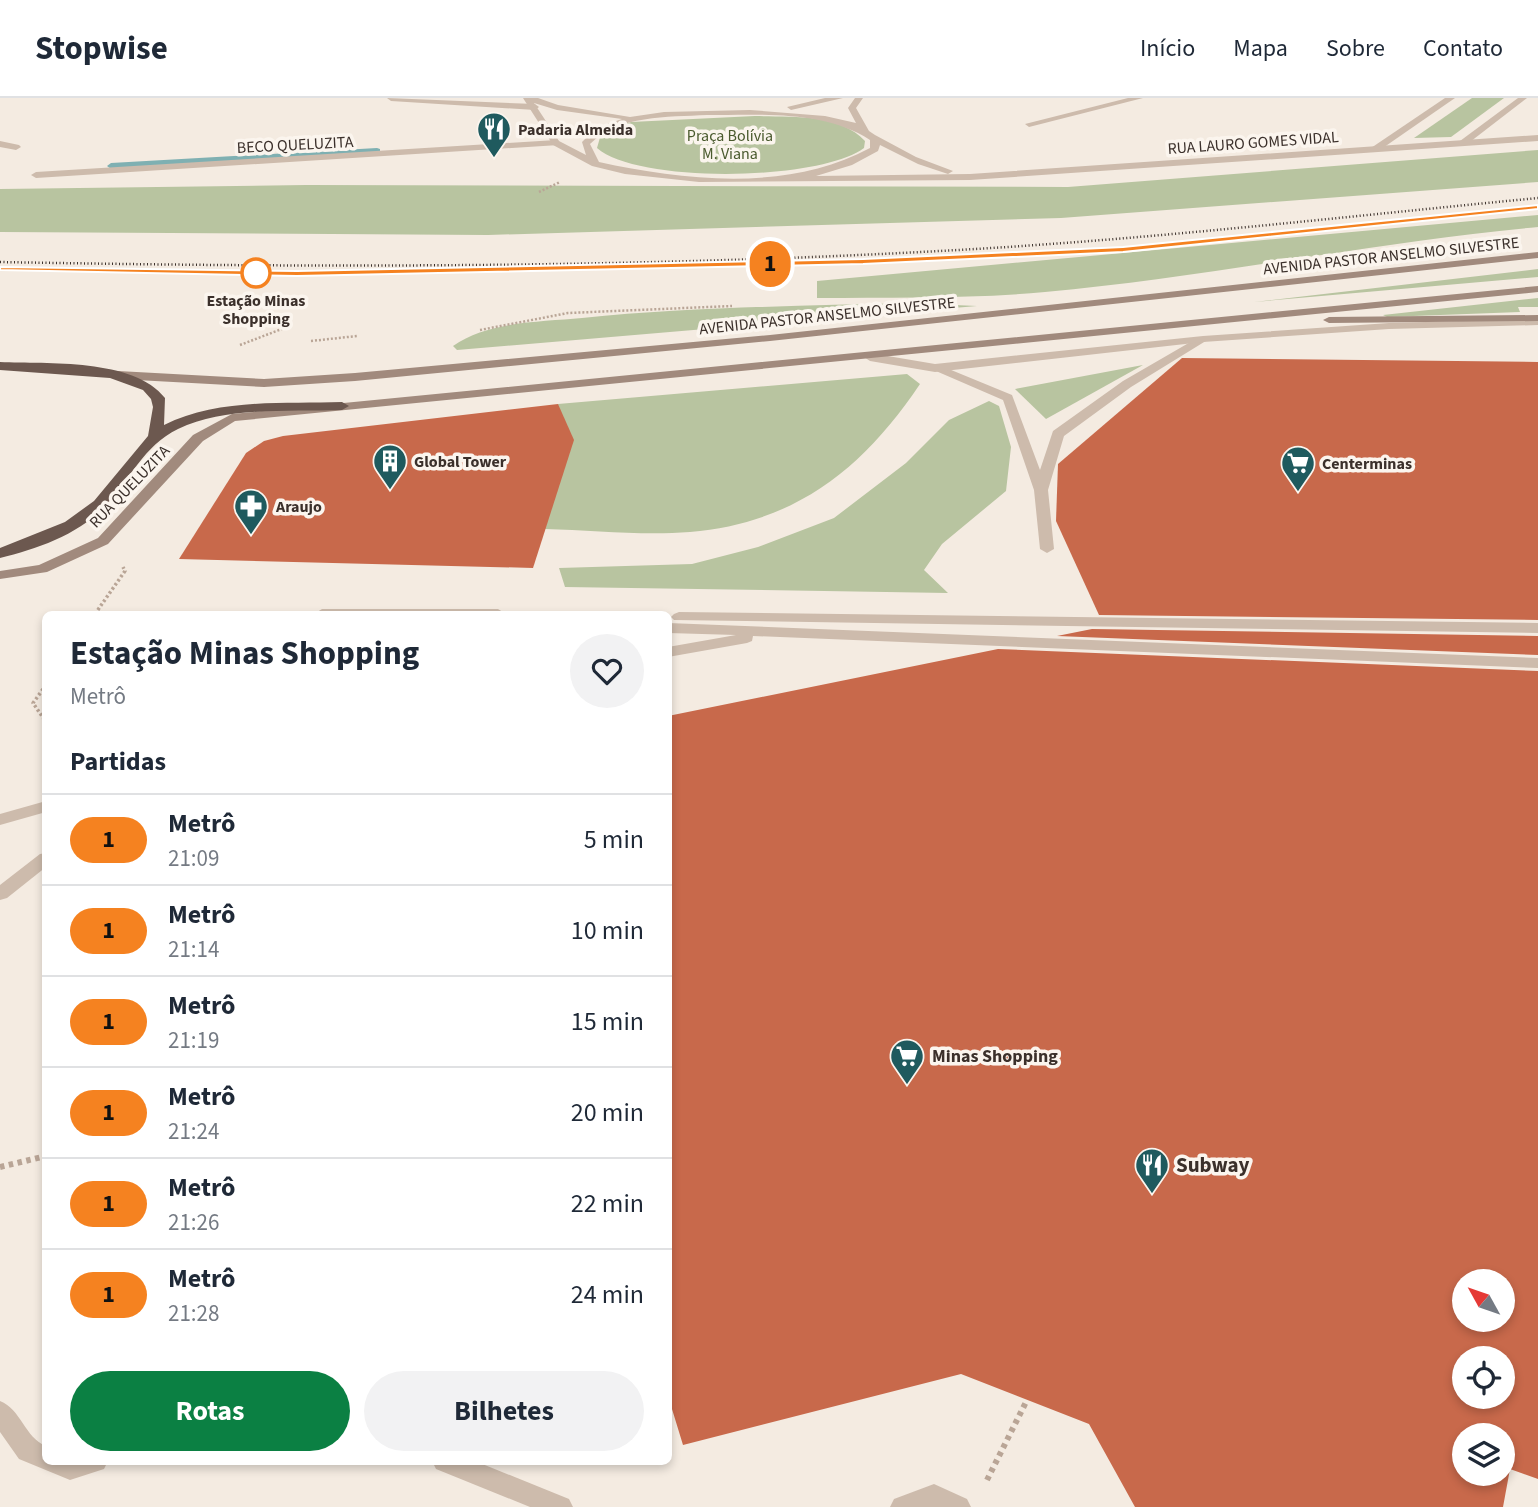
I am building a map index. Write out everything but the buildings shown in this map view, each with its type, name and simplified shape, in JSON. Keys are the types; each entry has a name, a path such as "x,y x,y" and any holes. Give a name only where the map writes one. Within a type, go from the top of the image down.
{"highway":[{"path":"0,366 118,374 143,383 157,396 159,404 154,437"},
{"path":"0,553 17,550 87,515 154,437 173,425 219,413 342,407"}],"main road":[{"name":"AVENIDA PASTOR ANSELMO SILVESTRE","path":"118,374 264,383 355,377 784,337 1538,255"},
{"path":"342,407 1538,289"},
{"path":"1259,318 1538,320"},
{"name":"RUA QUELUZITA","path":"0,575 43,569 103,541 198,438 232,418 342,407"}],"street":[{"path":"391,98 535,107"},
{"path":"528,98 556,143 595,164 664,176 793,179 853,164 875,149 875,139"},
{"path":"528,98 556,107 633,117 765,112 839,98"},
{"path":"859,98 852,108 865,132"},
{"path":"1029,124 1139,98"},
{"path":"1374,150 1451,98"},
{"path":"1463,143 1523,98"},
{"name":"RUA LAURO GOMES VIDAL","path":"765,112 820,117 849,123 918,163 970,177"},
{"path":"595,164 587,154 587,136 633,117"},
{"name":"RUA LAURO GOMES VIDAL","path":"793,179 970,177 1538,138"},
{"name":"BECO QUELUZITA","path":"36,175 556,143"},
{"path":"0,144 16,147"},
{"path":"935,368 1203,339 1389,326 1538,320"},
{"path":"1041,490 1058,434 1127,384 1203,339"},
{"path":"870,357 935,368 1008,398 1041,490 1047,549"},
{"path":"672,617 1538,628"},
{"path":"672,628 1538,663"},
{"path":"672,651 781,632"},
{"path":"0,820 42,807"},
{"path":"0,894 42,861"},
{"path":"0,1412 27,1451 42,1457"},
{"path":"61,1465 70,1469 82,1465"},
{"path":"455,1465 559,1507"},
{"path":"903,1507 934,1496 957,1507"}],"path":[{"path":"240,345 287,327"},
{"path":"311,341 357,337"},
{"path":"42,691 33,704 42,716"},
{"path":"0,1167 42,1157"},
{"path":"985,1483 1027,1400"}],"green space":[{"path":"1472,98 1504,98 1451,137 1414,138"},
{"name":"Praça Bolívia M. Viana","path":"755,116 814,118 842,125 865,141 864,148 842,159 809,167 729,174 688,173 650,168 618,160 597,148 601,134 631,122"},
{"path":"1538,150 1538,182 1061,218 488,235 0,232 0,189 306,185 1068,187"},
{"path":"1538,215 1538,227 1415,241 1107,286 988,296 817,298 817,281"},
{"path":"1538,269 1538,277 1254,302"},
{"path":"1538,298 1538,307 1518,307 1520,312 1383,315"},
{"path":"908,303 977,306 457,350 453,346 498,327 532,322 705,309"},
{"path":"1143,365 1046,419 1015,389"},
{"path":"907,374 920,384 875,442 850,466 794,504 728,527 690,532 636,533 545,529 558,404"},
{"path":"989,401 999,406 1011,447 1006,491 942,544 924,570 948,593 565,587 559,568 692,564 758,547 834,518 906,463 949,420"}],"waterway":[{"path":"111,166 377,151"}],"railway":[{"path":"0,262 488,265 853,255 1116,239 1538,198"}],"metro line":[{"name":"1","path":"0,270 297,274 863,262 1123,249 1538,208"}],"place":[{"name":"Padaria Almeida","path":"494,159"},
{"name":"Estação Minas Shopping","path":"256,273"},
{"name":"Global Tower","path":"390,491"},
{"name":"Centerminas","path":"1298,493"},
{"name":"Araujo","path":"251,536"},
{"name":"Minas Shopping","path":"907,1086"},
{"name":"Subway","path":"1152,1195"}]}
